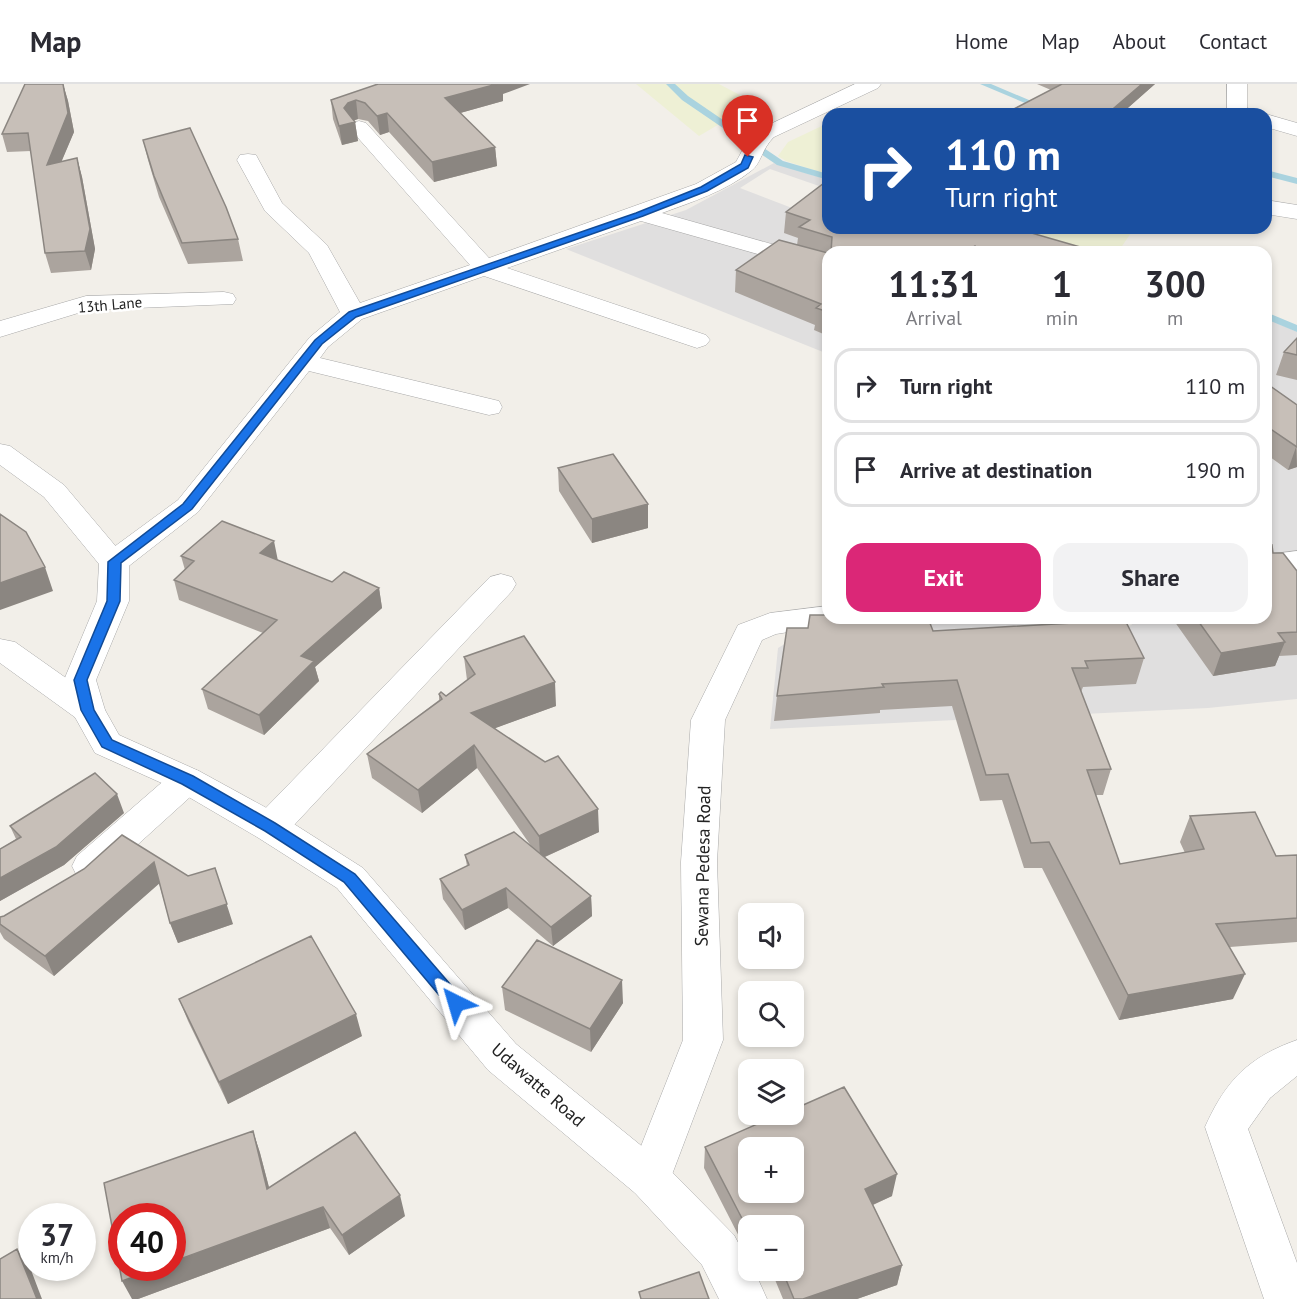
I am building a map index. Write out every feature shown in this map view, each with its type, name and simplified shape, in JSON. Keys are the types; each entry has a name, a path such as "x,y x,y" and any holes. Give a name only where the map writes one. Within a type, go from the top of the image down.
{"street":[{"path":"829,108 870,84"},
{"path":"1237,84 1237,108"},
{"path":"0,452 54,491 114,562 188,506 319,342 353,315 704,189 745,166 752,150 767,133 819,114"},
{"path":"1272,122 1297,130"},
{"path":"359,127 486,269 696,340"},
{"path":"248,160 273,206 319,250 353,315"},
{"path":"1272,208 1297,212"},
{"path":"639,214 822,265"},
{"name":"13th Lane","path":"0,329 86,303 224,299"},
{"path":"303,362 489,407"},
{"path":"1272,564 1297,561"},
{"name":"Udawatte Road","path":"114,562 113,601 81,680 88,710 107,744 188,780 270,827 350,878 502,1057 650,1179 718,1250 744,1299"},
{"path":"270,827 501,584"},
{"name":"Sewana Pedesa Road","path":"650,1179 703,1040 699,862 708,720 749,633 770,624 822,618"},
{"path":"0,650 4,650 88,710"},
{"path":"68,883 78,877 188,780"},
{"path":"1287,1299 1226,1127 1249,1090 1280,1062 1297,1058"}],"shaded area":[{"path":"774,163 822,178 824,234 822,295 815,330 822,333 822,352 566,249 686,210","holes":["770,169 822,187 792,208 740,188"]},
{"path":"1272,321 1297,332 1297,433 1272,419"},
{"path":"1272,458 1288,470 1297,467 1297,597 1272,574"},
{"path":"842,624 1080,624 1109,630 1131,624 1271,624 1297,655 1297,699 1208,708 770,729 778,648 803,633"}],"green space":[{"path":"636,84 719,84 755,103 699,136"},
{"path":"822,126 822,173 778,156 788,142"},
{"path":"1019,234 1130,234 1122,246 1066,246"}],"building":[{"path":"25,84 63,84 68,113 47,165 77,158 90,229 85,251 45,253 28,133 2,134"},
{"path":"378,84 497,84 445,98 495,147 432,162 387,113 377,116 365,103 356,100 348,103 344,108 355,122 339,126 331,100"},
{"path":"1062,84 1142,84 1114,108 1016,108"},
{"path":"190,128 238,239 182,243 154,176 143,140"},
{"path":"822,185 822,234 799,227 810,220 786,212"},
{"path":"822,234 1035,234 1077,246 831,246 832,237"},
{"path":"779,240 822,251 822,310 816,308 821,304 736,270"},
{"path":"1297,338 1297,355 1284,352"},
{"path":"1272,387 1297,405 1297,447 1272,430"},
{"path":"613,454 648,504 592,519 558,468"},
{"path":"0,514 26,532 45,567 0,583"},
{"path":"222,521 274,541 260,553 332,582 344,572 379,588 301,656 314,661 259,715 202,689 277,620 174,580 194,561 181,556"},
{"path":"1272,545 1273,553 1283,553 1297,571 1297,632 1278,633 1285,642 1221,653 1200,624 1272,624"},
{"path":"810,615 822,615 822,624 930,624 933,631 1055,624 1127,624 1144,658 1085,661 1088,668 1072,668 1111,769 1087,770 1120,864 1204,849 1190,816 1255,812 1276,856 1297,855 1297,918 1216,924 1245,974 1128,995 1049,842 1031,843 1008,774 986,775 957,680 882,684 884,687 777,696 787,628 808,628"},
{"path":"524,636 555,682 471,713 545,762 558,756 598,809 539,836 474,745 418,790 367,754 442,699 439,694 441,692 446,696 475,674 464,657"},
{"path":"95,773 117,794 56,847 0,878 0,849 21,837 10,826"},
{"path":"514,832 591,896 551,927 506,888 462,910 440,879 469,865 465,855"},
{"path":"122,835 188,876 215,868 227,904 170,923 154,862 45,956 0,924 0,917 84,869"},
{"path":"311,936 356,1014 219,1082 179,999"},
{"path":"537,940 622,980 590,1029 502,987"},
{"path":"844,1087 897,1174 865,1189 902,1265 803,1299 794,1299 787,1281 804,1281 804,1215 740,1215 705,1147 755,1125 804,1125 804,1105"},
{"path":"253,1131 267,1189 355,1132 400,1195 342,1235 323,1207 186,1257 186,1203 108,1205 104,1183"},
{"path":"17,1249 18,1281 30,1281 37,1299 0,1299 0,1259"},
{"path":"699,1272 709,1299 641,1299 639,1292"}],"waterway":[{"path":"670,84 685,98 780,163 822,175"},
{"path":"984,84 1043,108"},
{"path":"1272,175 1297,181"},
{"path":"1272,318 1297,329"}],"route":[{"path":"456,1003 350,878 270,827 188,780 107,744 88,710 81,680 113,601 114,562 188,506 319,342 353,315 704,189 745,166 748,157"}]}
